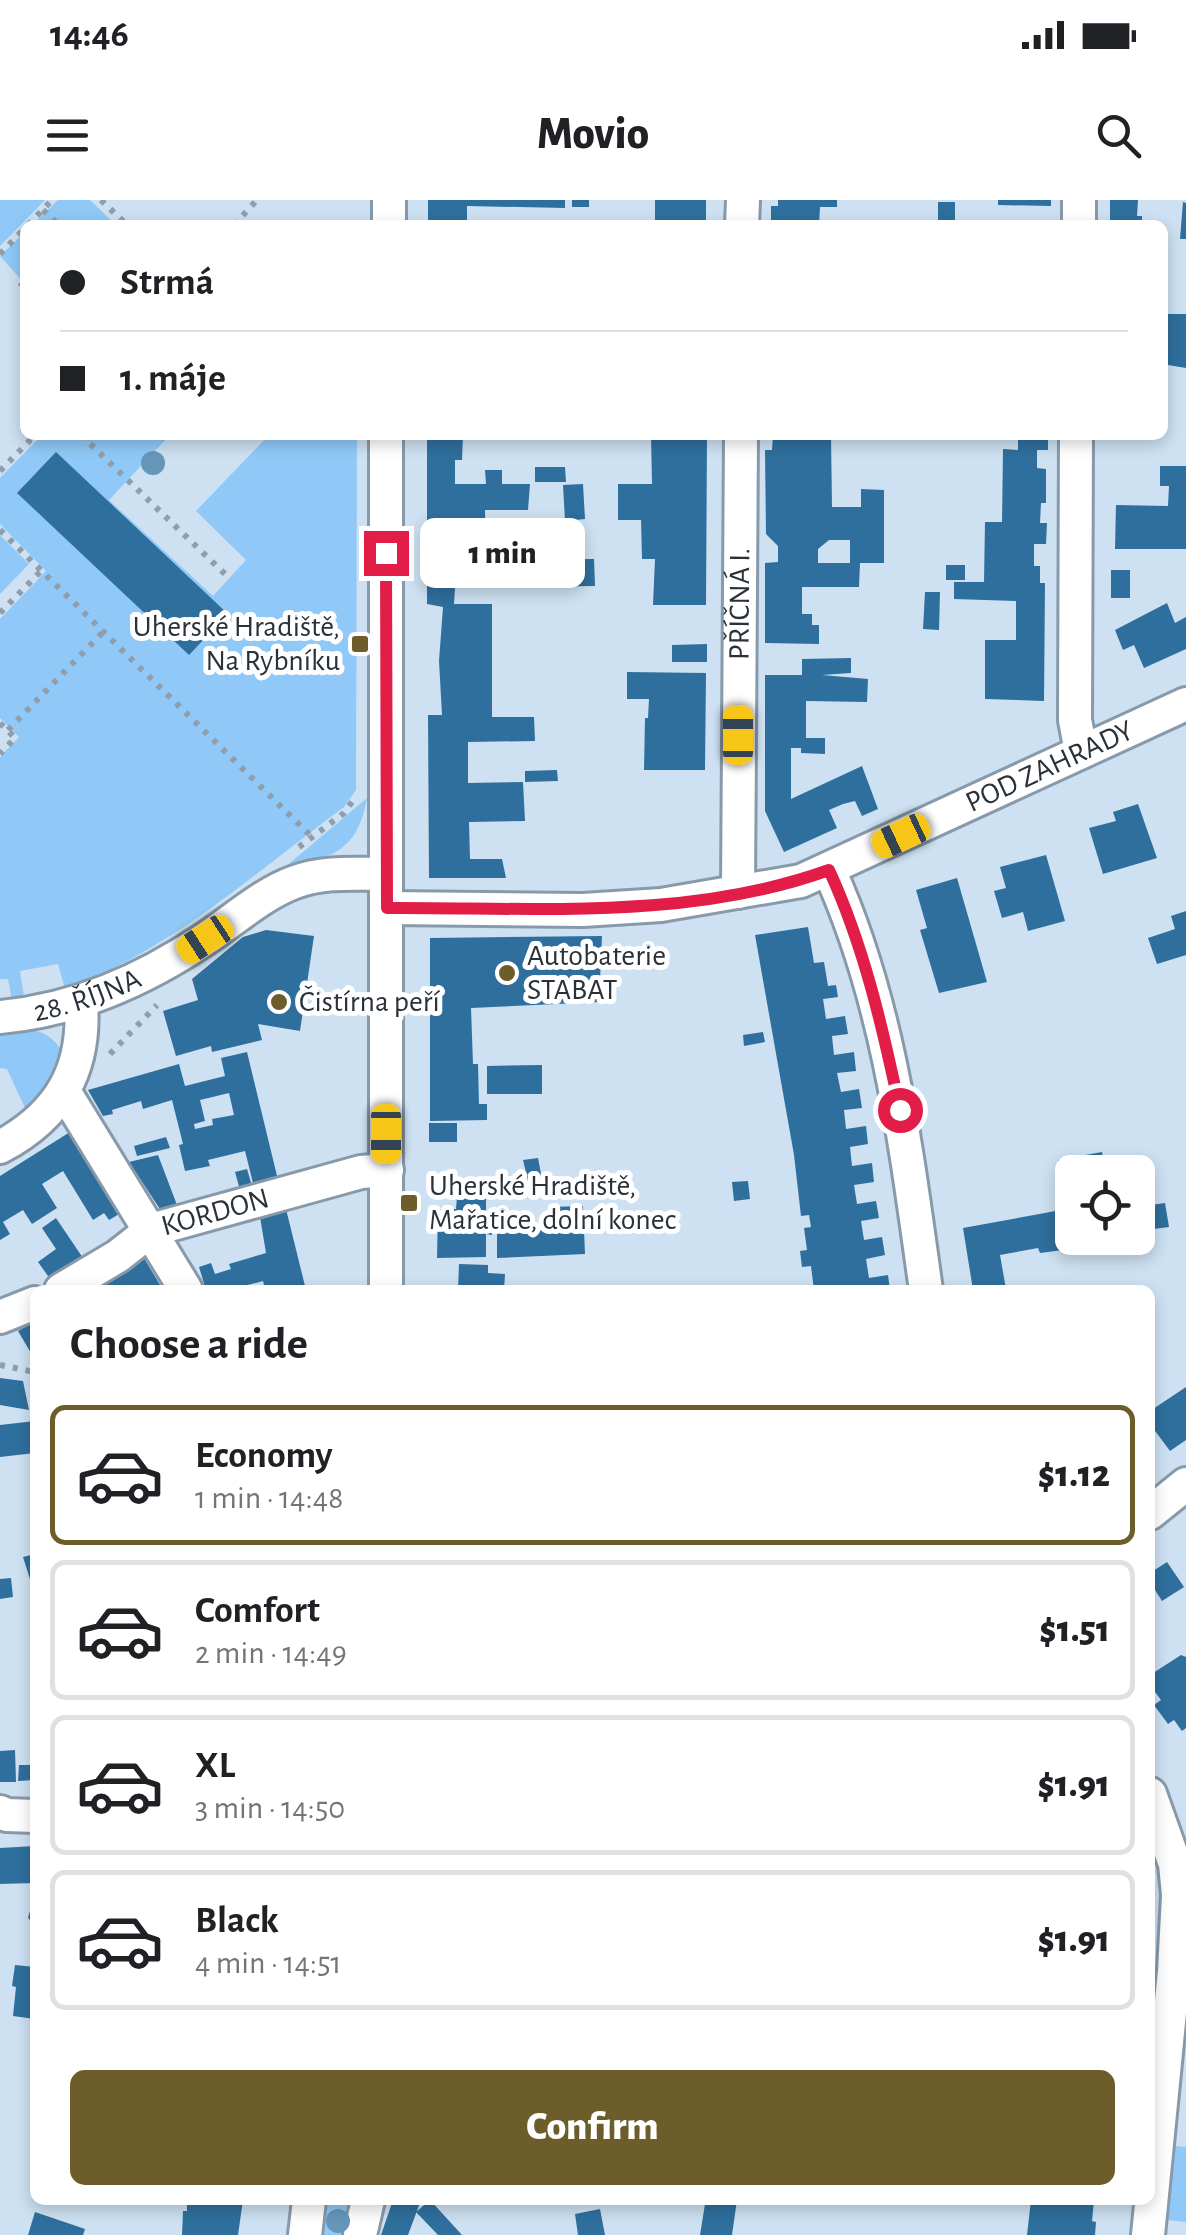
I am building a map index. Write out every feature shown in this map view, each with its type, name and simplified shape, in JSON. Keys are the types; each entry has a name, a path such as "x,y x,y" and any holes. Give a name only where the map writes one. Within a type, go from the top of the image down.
{"street":[{"path":"386,440 386,1285"},
{"name":"PŘÍČNÁ I.","path":"738,892 740,440"},
{"path":"1076,440 1074,720 1081,752"},
{"name":"POD ZAHRADY","path":"387,908 583,910 661,905 800,880 1186,704"},
{"path":"829,870 846,907 883,1030 900,1110 925,1285"},
{"name":"28. ŘÍJNA","path":"0,1017 80,1002 114,990 170,962 293,883 327,874 386,874"},
{"path":"0,1148 30,1129 66,1086 81,1050 80,1002"},
{"path":"66,1086 183,1285"},
{"name":"KORDON","path":"69,1285 118,1256 151,1230 361,1172 387,1170"},
{"path":"0,1317 30,1304"},
{"path":"1155,1509 1186,1484"},
{"path":"1155,1807 1176,1864 1178,1896 1155,2164"},
{"path":"0,1812 30,1816"},
{"path":"305,2235 308,2205"},
{"path":"360,2235 367,2205"},
{"path":"1148,2235 1151,2205"}],"path":[{"path":"32,220 52,200"},
{"path":"102,200 121,220"},
{"path":"239,220 257,200"},
{"path":"43,210 53,220"},
{"path":"0,254 20,232"},
{"path":"0,472 30,440"},
{"path":"86,440 228,577"},
{"path":"0,530 312,838"},
{"path":"0,612 40,572"},
{"path":"8,730 102,633"},
{"path":"0,723 15,738 0,754"},
{"path":"286,856 344,813 360,790"},
{"path":"66,1086 99,1066 162,1001"},
{"path":"0,1365 30,1371"}],"shaded area":[{"path":"0,200 45,200 25,220 20,220 20,226 0,246"},
{"path":"58,200 90,200 111,220 37,220"},
{"path":"20,237 20,278 0,256"},
{"path":"37,440 165,440 109,500 213,596 246,560 196,511 264,440 357,440 356,790 344,807 244,883 140,954 65,989 58,964 20,971 24,997 12,1000 8,979 0,979 0,757 19,737 0,718 0,619 46,571 0,524 0,478"},
{"path":"0,535 29,564 0,594"},
{"path":"367,798 357,830 340,849 284,868"},
{"path":"0,1029 43,1033 63,1052 58,1076 29,1117 7,1069 0,1068"},
{"path":"1175,2146 1186,2147 1186,2222 1168,2220"},
{"path":"325,2205 355,2205 351,2235 322,2235"}],"building":[{"path":"428,200 565,200 565,208 467,206 467,220 428,220"},
{"path":"572,200 589,200 589,207 572,207"},
{"path":"655,200 706,200 706,220 655,220"},
{"path":"778,200 837,200 837,207 820,207 819,220 771,220 771,206 778,206"},
{"path":"998,200 1051,200 1051,206 998,205"},
{"path":"1110,200 1138,200 1137,216 1142,216 1142,220 1110,220"},
{"path":"938,202 955,202 955,220 938,220"},
{"path":"1183,202 1186,239 1180,239"},
{"path":"1168,314 1186,314 1186,368 1168,365"},
{"path":"427,440 463,440 462,460 455,460 455,484 486,484 485,470 502,470 502,484 530,484 528,510 485,510 486,560 594,559 595,586 455,588 454,604 492,604 492,717 534,717 535,741 468,742 468,783 523,782 525,821 469,822 470,859 502,859 506,878 429,878 428,715 442,715 439,661 443,607 427,604"},
{"path":"651,440 707,440 706,605 653,605 655,559 642,559 641,520 618,520 618,484 652,484"},
{"path":"773,440 831,440 832,507 861,507 861,489 884,490 884,563 860,563 859,587 802,587 802,614 812,614 812,625 819,625 819,644 765,643 765,563 778,562 778,546 766,534 765,450 772,450","holes":["829,540 850,540 850,563 818,563 818,549"]},
{"path":"1018,440 1048,440 1048,450 1037,450 1037,468 1046,469 1046,503 1041,503 1040,523 1047,523 1046,544 1034,544 1034,566 1040,566 1040,583 1045,583 1044,701 985,699 985,640 1016,640 1016,601 954,599 954,582 984,582 985,522 1002,522 1003,449 1018,450"},
{"path":"56,452 228,614 189,655 17,493"},
{"path":"1160,466 1186,466 1186,549 1115,549 1116,505 1168,506 1169,486 1160,486"},
{"path":"535,467 565,467 566,482 535,482"},
{"path":"583,484 585,519 565,521 563,485"},
{"path":"946,565 965,565 965,580 946,580"},
{"path":"1111,570 1130,570 1130,598 1111,598"},
{"path":"925,592 940,592 939,630 923,629"},
{"path":"1167,603 1175,623 1186,617 1186,649 1144,668 1134,645 1123,650 1115,630"},
{"path":"707,644 707,662 672,662 672,645"},
{"path":"851,658 851,673 822,675 868,679 867,702 806,701 806,738 825,738 825,754 801,753 801,748 791,748 791,799 862,766 878,809 862,816 855,801 829,810 837,828 784,852 765,811 765,675 802,675 802,659"},
{"path":"627,672 706,673 705,770 644,770 649,699 627,699"},
{"path":"557,770 558,781 525,782 525,771"},
{"path":"1138,804 1157,858 1103,874 1089,828 1116,821 1113,812"},
{"path":"1046,855 1065,921 1028,931 1023,912 1002,918 994,891 1006,888 1000,867"},
{"path":"957,878 987,982 939,993 920,930 927,928 916,890"},
{"path":"1186,911 1186,955 1157,964 1148,938 1175,929 1171,916"},
{"path":"808,927 814,963 824,962 828,986 836,985 838,997 823,999 826,1019 845,1016 848,1034 832,1036 834,1055 854,1052 856,1071 837,1073 841,1092 859,1089 862,1108 844,1110 846,1129 866,1126 868,1144 850,1147 852,1166 872,1163 874,1182 854,1185 857,1204 876,1201 879,1218 861,1221 864,1240 882,1237 885,1255 866,1259 869,1278 888,1275 889,1285 813,1285 811,1266 802,1267 800,1251 807,1250 804,1228 811,1227 809,1215 801,1216 755,935"},
{"path":"266,930 314,936 300,1031 258,1024 262,1040 212,1052 211,1046 176,1056 163,1011 198,1000 192,979 243,937"},
{"path":"602,936 599,1002 471,1008 473,1064 478,1064 479,1104 487,1104 487,1120 430,1121 430,938"},
{"path":"763,1032 765,1042 744,1046 743,1035"},
{"path":"247,1052 278,1180 254,1187 245,1151 208,1160 210,1166 185,1171 172,1100 143,1109 141,1101 103,1116 88,1090 179,1064 185,1086 225,1076 221,1058","holes":["229,1093 234,1115 212,1119 213,1125 195,1129 194,1124 205,1121 200,1100"]},
{"path":"542,1065 542,1094 487,1094 487,1066"},
{"path":"429,1123 457,1123 457,1142 429,1142"},
{"path":"70,1132 119,1214 109,1220 104,1213 93,1220 63,1171 42,1184 57,1208 32,1224 23,1210 3,1222 10,1234 0,1240 0,1176"},
{"path":"166,1137 170,1148 137,1156 134,1146"},
{"path":"158,1155 177,1205 160,1209 129,1162"},
{"path":"538,1158 543,1184 529,1185 523,1160"},
{"path":"247,1169 252,1186 240,1190 235,1172"},
{"path":"748,1181 750,1199 734,1201 732,1182"},
{"path":"457,1196 486,1196 486,1222 492,1223 492,1235 486,1234 486,1257 437,1258 438,1209 456,1209"},
{"path":"1165,1203 1169,1227 1155,1229 1155,1204"},
{"path":"285,1205 305,1285 264,1285 263,1281 204,1285 199,1267 211,1263 215,1274 231,1269 229,1264 266,1253 259,1211"},
{"path":"583,1206 585,1254 497,1258 497,1231 553,1230 551,1207"},
{"path":"1055,1211 1055,1251 1040,1253 1038,1248 1000,1255 1005,1285 972,1285 963,1228"},
{"path":"56,1218 85,1261 53,1283 38,1262 56,1249 42,1228"},
{"path":"144,1258 160,1285 98,1285"},
{"path":"459,1264 488,1265 488,1273 505,1274 504,1285 458,1285"},
{"path":"30,1324 30,1351 18,1331"},
{"path":"0,1378 23,1381 29,1410 0,1405"},
{"path":"1186,1387 1186,1440 1170,1451 1155,1431 1155,1408"},
{"path":"30,1422 30,1454 0,1457 0,1425"},
{"path":"30,1555 30,1579 23,1557"},
{"path":"1167,1562 1184,1587 1162,1601 1155,1590 1155,1570"},
{"path":"11,1578 13,1597 0,1599 0,1579"},
{"path":"1181,1655 1186,1657 1186,1728 1182,1731 1174,1720 1168,1724 1155,1706 1161,1700 1155,1692 1155,1672"},
{"path":"15,1750 16,1782 0,1782 0,1751"},
{"path":"19,1765 30,1765 30,1780 18,1781"},
{"path":"30,1846 30,1883 0,1884 0,1848"},
{"path":"15,1965 30,1966 30,2018 13,2016 16,1987 12,1986"},
{"path":"187,2205 242,2205 238,2235 182,2235 183,2211 187,2211"},
{"path":"391,2205 419,2205 408,2235 381,2235"},
{"path":"424,2205 435,2205 462,2235 438,2235 416,2212"},
{"path":"705,2205 736,2205 732,2235 700,2235"},
{"path":"1030,2205 1094,2205 1095,2235 1027,2235"},
{"path":"600,2209 605,2235 578,2235 575,2214"},
{"path":"35,2212 85,2229 83,2235 28,2235"}],"place":[{"name":"Uherské Hradiště, Na Rybníku","path":"360,644"},
{"name":"Autobaterie STABAT","path":"507,973"},
{"name":"Čistírna peří","path":"279,1002"},
{"name":"Uherské Hradiště, Mařatice, dolní konec","path":"409,1203"}],"route":[{"path":"386,553 387,908 583,910 661,905 778,886 829,870 846,907 883,1030 900,1110"}]}
